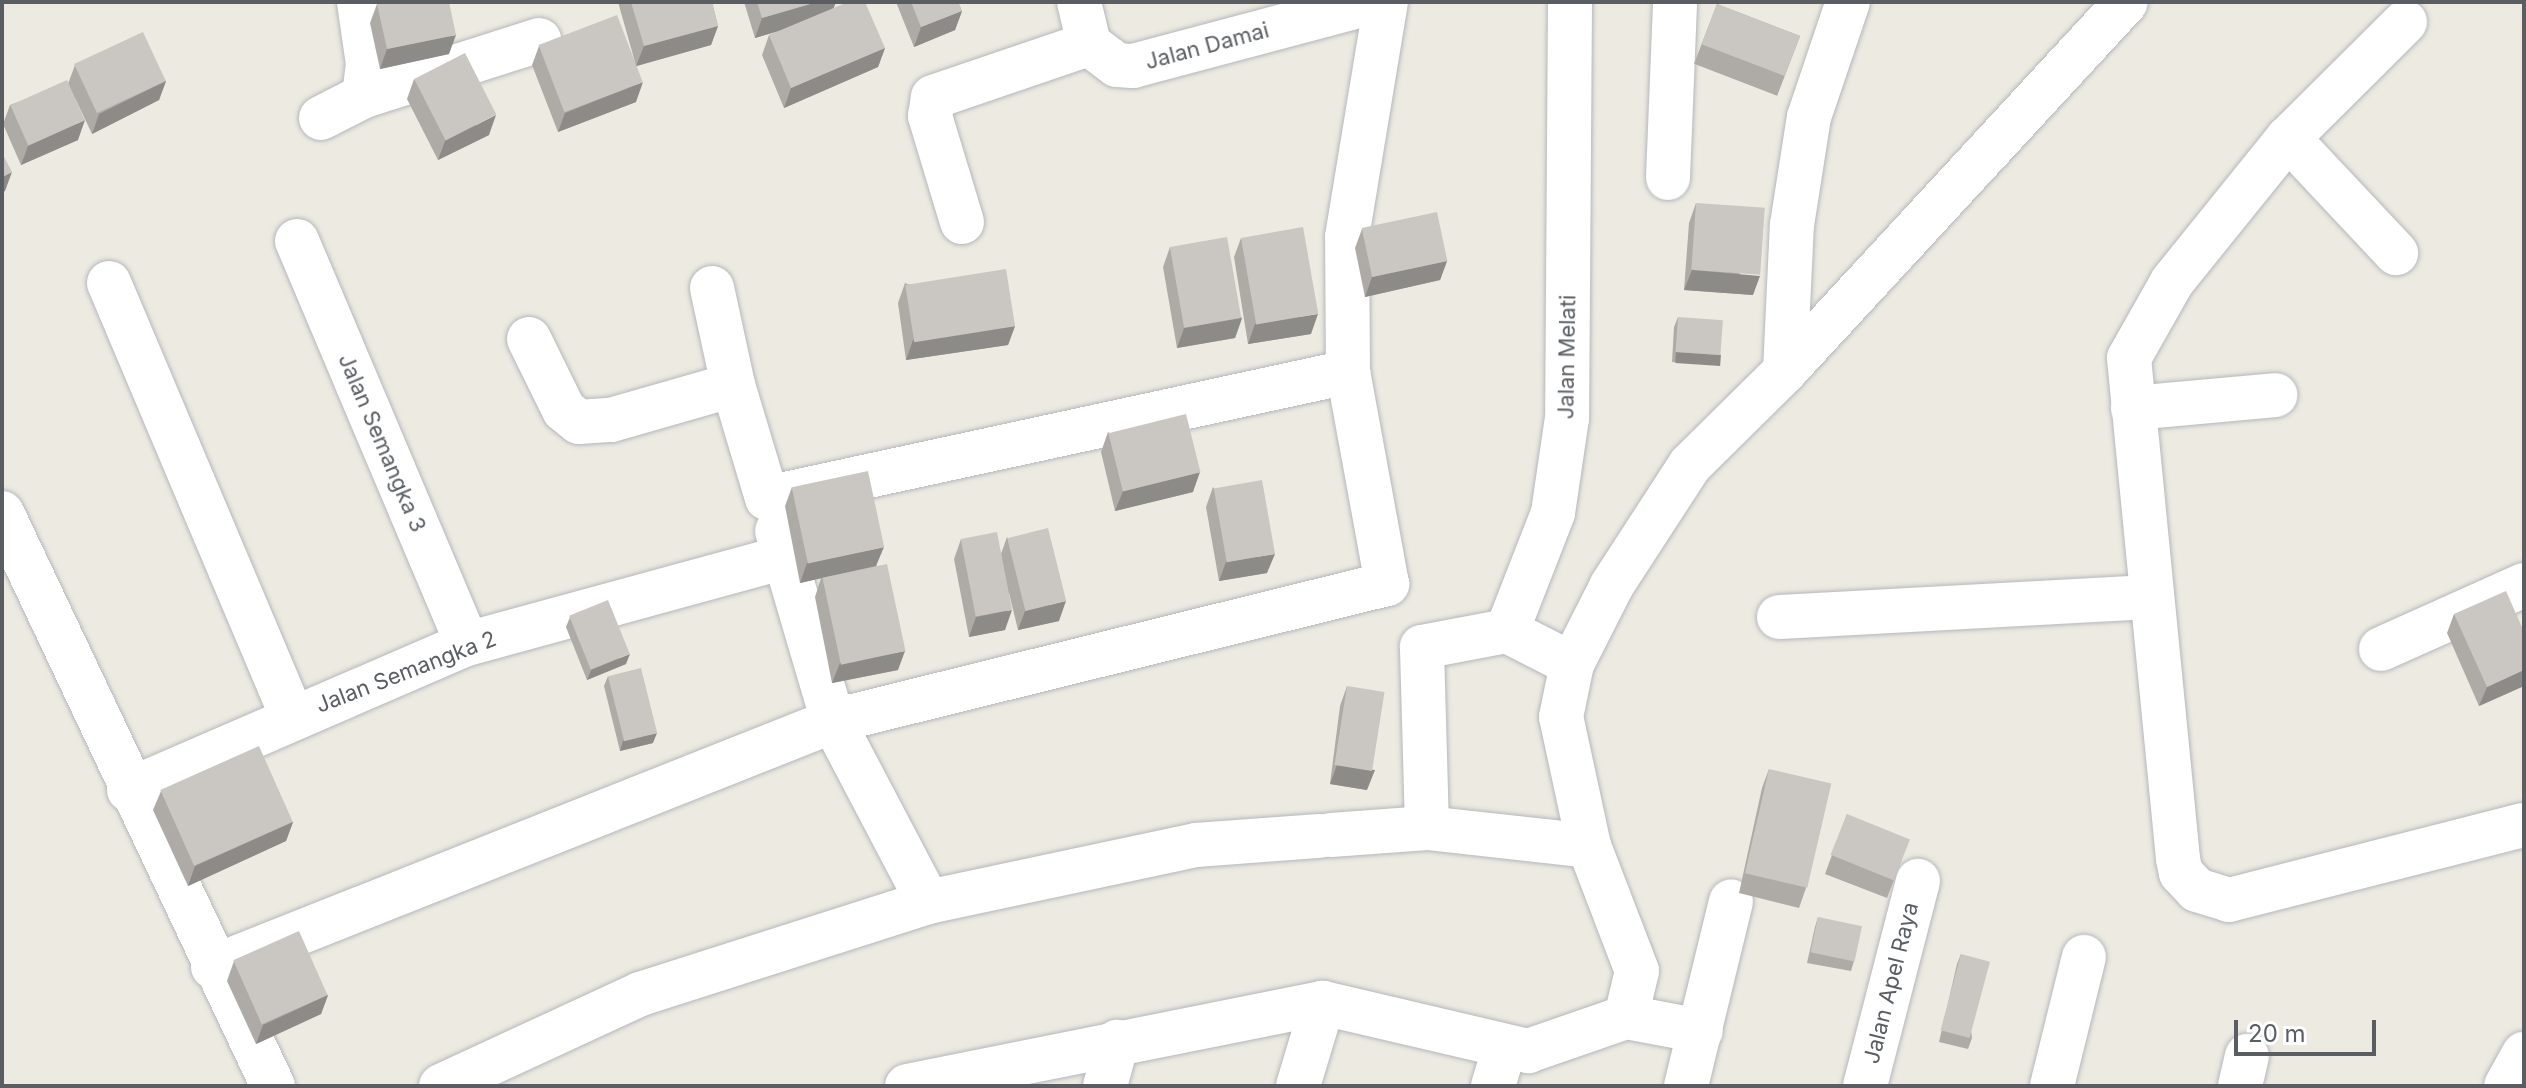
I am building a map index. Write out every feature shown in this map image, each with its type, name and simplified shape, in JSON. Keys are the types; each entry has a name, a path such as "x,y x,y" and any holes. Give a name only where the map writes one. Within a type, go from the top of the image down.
{"street":[{"path":"359,2 368,64 364,96"},
{"path":"962,222 930,116 933,97 1089,44 1079,2"},
{"name":"Jalan Damai","path":"1089,44 1117,65 1133,66 1373,2"},
{"path":"213,967 833,721 1387,584 1348,372 1347,237 1386,2"},
{"name":"Jalan Melati","path":"1507,631 1553,513 1567,418 1570,2"},
{"path":"1668,178 1675,2"},
{"path":"1785,371 1792,225 1809,117 1848,2"},
{"path":"1626,1017 1637,971 1589,846 1561,717 1572,664 1612,585 1690,465 1785,371 2126,2"},
{"path":"2405,22 2288,138 2172,282 2129,358 2178,859 2181,873 2197,890 2229,900 2524,825"},
{"path":"321,118 364,96 539,40"},
{"path":"2288,138 2396,253"},
{"name":"Jalan Semangka 3","path":"297,241 467,644"},
{"path":"109,283 292,716"},
{"path":"712,288 733,385 833,721 928,902"},
{"path":"529,339 564,410 579,422 611,420 733,385"},
{"path":"767,498 1002,443 1348,372"},
{"path":"2133,408 2275,395"},
{"path":"2,513 129,790 273,1086"},
{"name":"Jalan Semangka 2","path":"129,790 292,716 467,644 785,557"},
{"path":"2381,649 2524,585"},
{"path":"1779,617 2150,597"},
{"path":"1427,828 1422,647 1507,631 1572,664"},
{"path":"441,1086 640,994 928,902 1196,845 1427,828 1589,846"},
{"name":"Jalan Apel Raya","path":"1865,1086 1918,881"},
{"path":"1686,1086 1731,901"},
{"path":"2052,1086 2084,957"},
{"path":"907,1086 1323,1003 1499,1067 1528,1051 1626,1017 1701,1031"},
{"path":"1298,1086 1323,1003"},
{"path":"1105,1086 1117,1042"},
{"path":"2506,1086 2524,1054"}],"building":[{"path":"449,2 456,35 387,49 377,4"},
{"path":"631,2 712,2 718,26 644,46"},
{"path":"757,2 817,2 762,18"},
{"path":"848,2 865,2 885,48 791,88 769,35"},
{"path":"911,2 958,2 962,11 921,27"},
{"path":"1717,4 1800,36 1785,76 1702,44"},
{"path":"617,15 643,82 564,112 539,45"},
{"path":"143,32 166,81 97,113 74,64"},
{"path":"465,53 496,114 446,140 414,79"},
{"path":"67,80 85,120 28,145 10,105"},
{"path":"2,153 12,172 2,177"},
{"path":"1696,203 1765,208 1760,275 1691,270"},
{"path":"1437,212 1447,261 1372,277 1362,228"},
{"path":"1303,227 1318,314 1256,325 1241,238"},
{"path":"1227,237 1241,318 1184,328 1170,247"},
{"path":"1006,269 1015,326 914,342 905,285"},
{"path":"1678,317 1723,320 1720,355 1676,352"},
{"path":"1186,414 1201,472 1123,492 1108,433"},
{"path":"868,471 884,547 808,564 792,487"},
{"path":"1262,480 1275,554 1227,562 1214,489"},
{"path":"1048,528 1066,601 1025,611 1007,538"},
{"path":"997,532 1012,610 976,617 961,539"},
{"path":"887,564 906,651 841,665 822,578"},
{"path":"2506,591 2524,632 2524,670 2487,687 2454,614"},
{"path":"608,600 630,654 591,670 569,616"},
{"path":"641,668 657,733 624,741 608,676"},
{"path":"1347,686 1385,692 1372,771 1334,765"},
{"path":"259,746 293,822 194,866 160,790"},
{"path":"1769,769 1831,783 1807,888 1745,873"},
{"path":"1847,814 1910,839 1894,880 1831,855"},
{"path":"1818,917 1862,926 1855,962 1811,952"},
{"path":"299,931 327,995 262,1024 233,960"},
{"path":"1961,954 1990,962 1970,1038 1941,1030"}]}
